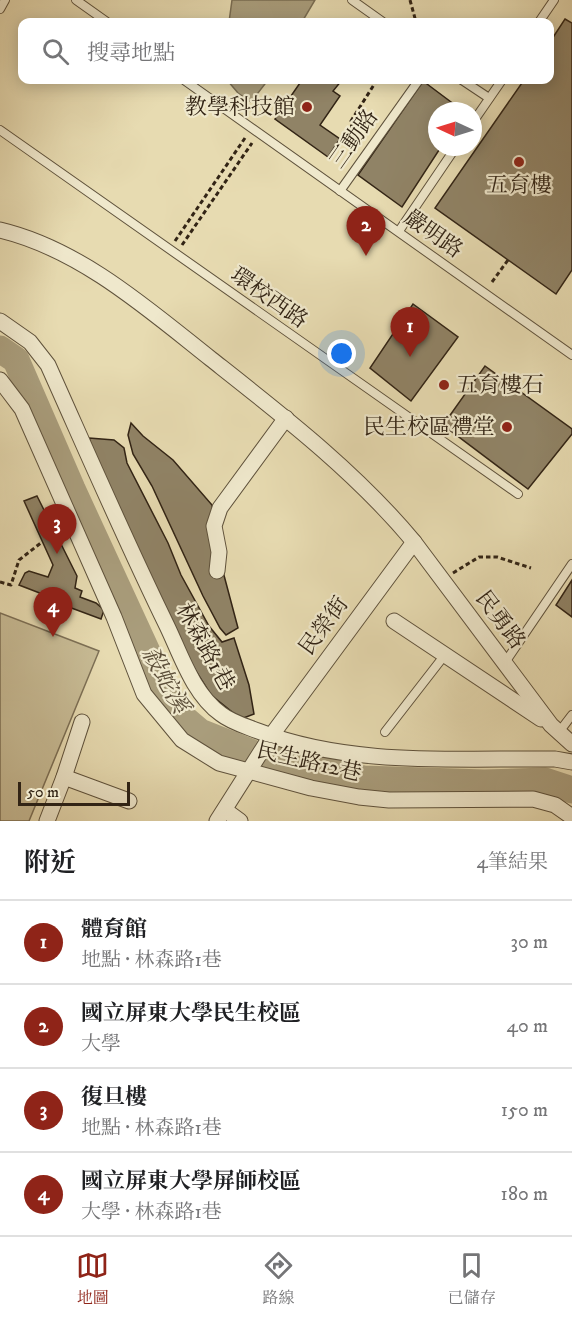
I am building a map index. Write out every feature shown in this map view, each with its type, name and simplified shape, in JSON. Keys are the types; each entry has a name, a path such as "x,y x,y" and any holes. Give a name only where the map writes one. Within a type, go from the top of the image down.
{"street":[{"path":"0,230 50,245 128,294 286,418 389,513 414,542"},
{"name":"林森路1巷","path":"0,321 30,342 48,365 153,598 196,685 210,705 223,716 271,736 316,748 399,758 555,759 572,762"},
{"name":"民生路12巷","path":"0,380 22,410 114,617 144,694 182,740 219,763 310,788 389,800 533,799 555,805 572,817"},
{"path":"217,571 219,552 214,526 220,508 286,418"},
{"name":"民榮街","path":"248,771 271,736 414,542"},
{"name":"民勇路","path":"414,542 555,729"},
{"name":"民勇路","path":"394,621 555,729 572,744"},
{"path":"47,821 82,723"},
{"path":"240,821 221,815 248,771"},
{"path":"64,777 129,801"}],"lane":[{"path":"0,9 5,0"},
{"path":"76,0 101,18"},
{"path":"352,0 377,18"},
{"path":"542,18 554,0"},
{"name":"嚴明路","path":"190,84 572,355"},
{"name":"三動路","path":"340,191 416,84"},
{"path":"468,84 489,98"},
{"path":"482,108 499,84"},
{"name":"環校西路","path":"0,130 518,494"},
{"path":"399,231 450,156"},
{"path":"504,664 572,564"},
{"path":"385,732 444,656"},
{"path":"555,729 572,715"}],"path":[{"path":"410,0 415,18"},
{"path":"373,144 352,129 351,121 374,84"},
{"path":"173,252 245,138"},
{"path":"173,252 252,143"},
{"path":"492,282 508,260"},
{"path":"0,582 11,585 20,560 42,542"},
{"path":"442,580 479,557 497,557 531,568"}],"shaded area":[{"path":"232,0 315,0 304,18 230,18"},
{"path":"230,84 265,84 251,102"},
{"path":"0,613 99,651 29,821 0,821"}],"building":[{"name":"五育樓","path":"565,19 572,23 572,270 556,294 435,208 471,156 482,156 482,140 521,84 554,84 554,36"},
{"name":"教學科技館","path":"299,84 339,84 333,91 340,96 320,125 340,139 328,157 275,119"},
{"path":"421,84 427,84 451,102 428,102 428,156 435,156 402,207 358,175"},
{"path":"413,304 458,337 411,401 370,368"},
{"name":"民生校區禮堂","path":"485,366 572,429 572,434 528,489 443,425"},
{"path":"131,423 143,436 173,460 212,505 221,564 238,628 226,635 203,596 152,486 133,454 128,435"},
{"path":"89,438 114,440 124,448 127,463 168,543 181,575 209,626 222,642 234,638 249,685 254,714 241,719 211,695 182,649 95,457"},
{"path":"37,496 77,576 75,588 82,591 80,597 96,603 104,610 101,619 58,603 62,591 53,588 50,597 19,585 25,573 29,571 48,577 53,565 24,501"},
{"path":"572,580 572,617 556,605"}],"waterway":[{"name":"殺蛇溪","path":"0,349 16,360 72,489 160,680 180,715 200,732 255,754 363,779 484,783 545,781 572,790"}],"place":[{"name":"教學科技館","path":"307,107"},
{"name":"五育樓","path":"519,162"},
{"name":"國立屏東大學民生校區","path":"366,256"},
{"name":"體育館","path":"410,357"},
{"name":"五育樓石","path":"444,385"},
{"name":"民生校區禮堂","path":"507,427"},
{"name":"復旦樓","path":"57,554"},
{"name":"國立屏東大學屏師校區","path":"53,637"}]}
